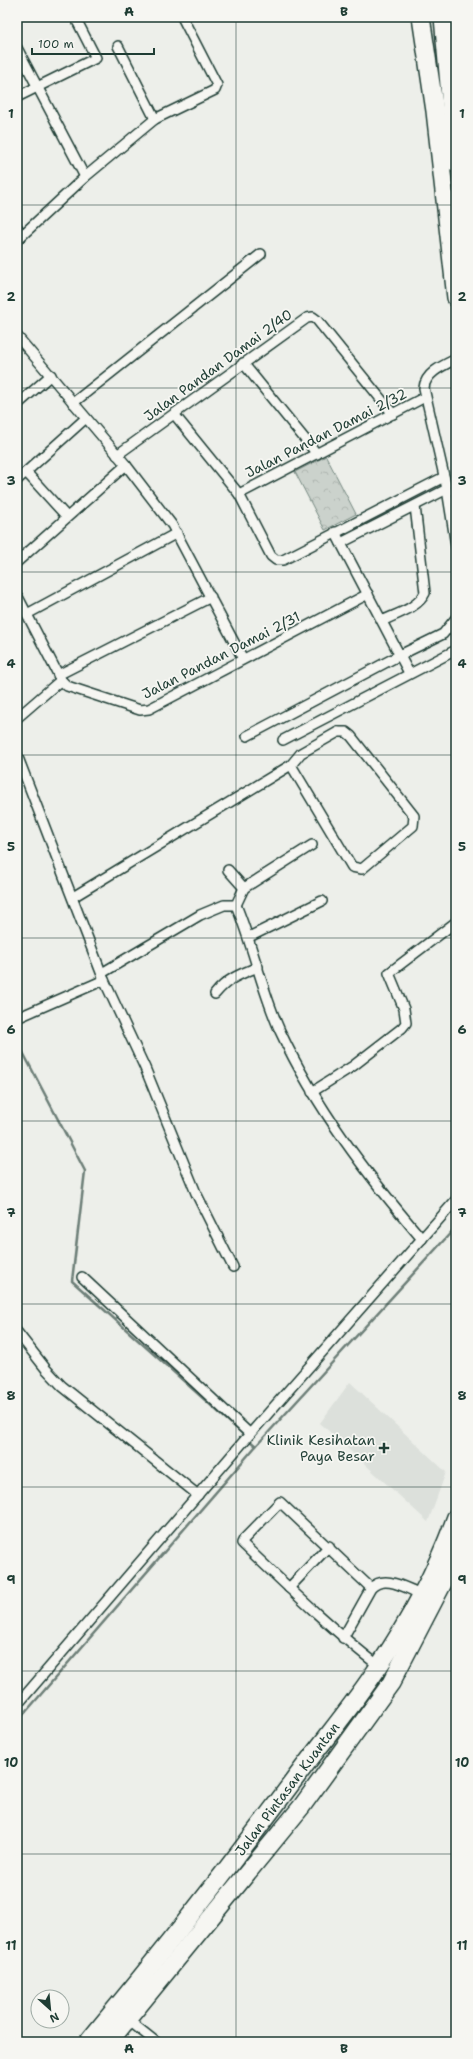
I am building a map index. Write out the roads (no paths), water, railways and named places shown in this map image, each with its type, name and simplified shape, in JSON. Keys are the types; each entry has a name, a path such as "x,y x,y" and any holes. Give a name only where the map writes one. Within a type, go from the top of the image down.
{"highway":[{"path":"422,17 436,118 456,298"},
{"path":"443,17 456,163"},
{"name":"Jalan Pintasan Kuantan","path":"88,2042 159,1956 285,1793 379,1666 421,1594 448,1540 456,1517"},
{"name":"Jalan Pintasan Kuantan","path":"109,2042 302,1806 391,1683 456,1558"}],"street":[{"path":"17,97 96,58 75,17"},
{"path":"19,238 85,177 156,119 215,90 216,88 182,17"},
{"path":"118,46 156,119"},
{"path":"17,48 85,177"},
{"path":"17,227 19,238"},
{"path":"73,403 261,254"},
{"name":"Jalan Pandan Damai 2/40","path":"117,455 243,363 307,318 313,317 318,320 393,414"},
{"path":"17,336 126,465 177,533 243,659"},
{"path":"456,359 440,367 427,379 424,388 447,489 456,546"},
{"path":"243,363 317,454"},
{"path":"17,405 51,375"},
{"name":"Jalan Pandan Damai 2/32","path":"239,494 426,398"},
{"path":"174,414 239,494 271,556 276,560 283,560 444,477"},
{"path":"17,480 86,418"},
{"path":"17,562 126,465"},
{"path":"26,472 67,517"},
{"path":"341,543 447,489"},
{"path":"382,621 416,604 422,599 425,593 416,506"},
{"path":"335,532 410,673"},
{"path":"27,614 177,533"},
{"name":"Jalan Pandan Damai 2/31","path":"60,678 67,686 140,710 145,710 368,594"},
{"path":"17,595 60,678"},
{"path":"17,718 60,678 211,597"},
{"path":"247,736 400,655 443,634 456,618"},
{"path":"283,740 456,650"},
{"path":"331,715 338,732"},
{"path":"73,897 291,765 301,753 338,732 346,732 351,736 414,816 413,826 362,869 352,867 291,765"},
{"path":"17,755 103,977 144,1068 196,1193 233,1267"},
{"path":"312,845 244,888 236,905 250,937 258,967 280,1031 312,1092 378,1186 422,1239"},
{"path":"228,870 244,888"},
{"path":"250,937 322,901"},
{"path":"17,1018 103,977 200,915 224,905 236,905"},
{"path":"312,1092 353,1066 402,1028 406,1023 404,1009 389,972 456,922"},
{"path":"215,994 225,982 238,974 258,967"},
{"path":"17,1705 250,1434 456,1200"},
{"path":"82,1277 250,1434"},
{"path":"17,1332 46,1369 62,1386 198,1495"},
{"path":"371,1588 280,1502 244,1539 242,1543 342,1638 379,1666"},
{"path":"289,1588 328,1546"},
{"path":"342,1638 375,1583 387,1581 421,1594"},
{"path":"127,2019 156,2042"}],"waterway":[{"path":"17,1041 85,1171 72,1281 244,1435"},
{"path":"17,1722 256,1446 456,1227"},
{"path":"250,1441 256,1446"}],"place":[{"name":"Klinik Kesihatan Paya Besar","path":"384,1448"}]}
